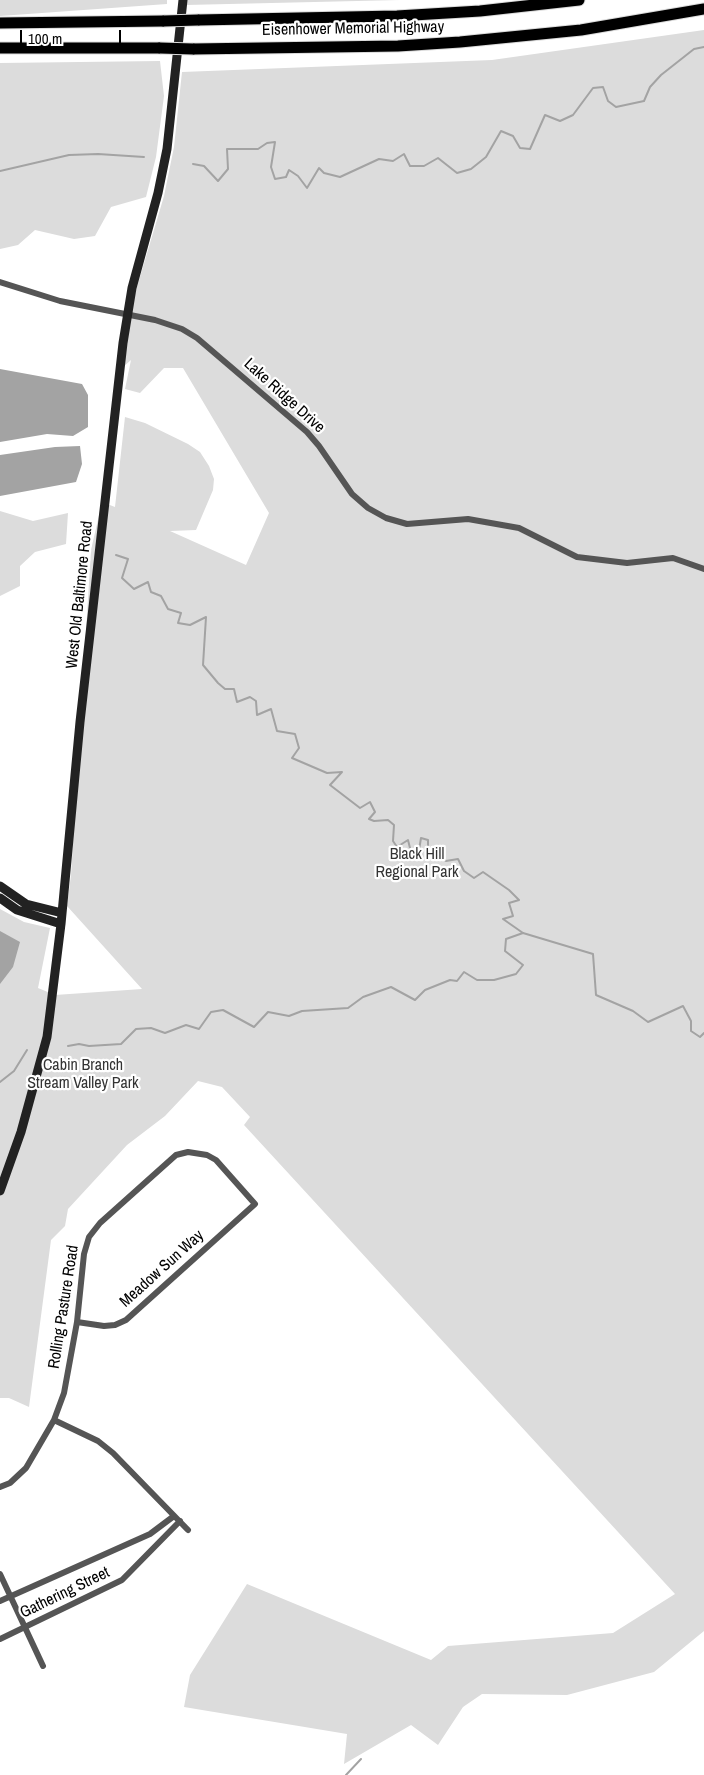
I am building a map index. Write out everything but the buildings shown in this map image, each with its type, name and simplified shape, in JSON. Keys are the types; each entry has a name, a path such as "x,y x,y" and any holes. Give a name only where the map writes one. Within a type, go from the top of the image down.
{"highway":[{"name":"Eisenhower Memorial Highway","path":"0,23 397,16 488,10 580,0"},
{"name":"Eisenhower Memorial Highway","path":"0,48 398,46 581,30 704,9"}],"street":[{"name":"West Old Baltimore Road","path":"0,1191 21,1132 47,1037 61,924 80,722 100,556 110,446 127,316 132,288 158,193 167,149 183,0"},
{"name":"Lake Ridge Drive","path":"0,282 60,301 127,316 155,320 182,329 212,350 306,432 319,446 360,503 386,518 407,524 468,519 519,528 577,557 627,563 674,558 704,569"},
{"path":"0,886 26,904 62,913"},
{"path":"0,898 17,910 61,924"},
{"name":"Rolling Pasture Road","path":"0,1487 10,1483 26,1468 54,1420 64,1393 76,1322 84,1254 89,1236 100,1223 176,1155 188,1152 206,1155 216,1160 255,1204"},
{"name":"Meadow Sun Way","path":"76,1322 104,1326 115,1325 126,1320 255,1204"},
{"path":"54,1420 106,1447 188,1530"},
{"name":"Gathering Street","path":"0,1601 150,1534 174,1516"},
{"name":"Gathering Street","path":"0,1639 122,1580 144,1560 168,1531 180,1522"},
{"path":"0,1574 24,1629 43,1666"}],"green space":[{"path":"0,0 167,0 167,4 0,16"},
{"path":"187,0 400,0 186,5"},
{"name":"Black Hill Regional Park","path":"704,30 704,1631 654,1672 567,1695 482,1694 463,1707 438,1745 411,1725 344,1764 347,1734 184,1707 190,1675 247,1584 431,1660 448,1646 613,1633 675,1594 244,1125 250,1117 222,1087 198,1081 165,1116 127,1145 68,1209 65,1226 51,1240 29,1407 9,1398 0,1398 0,909 24,922 50,928 38,988 55,995 142,989 67,906 71,875 91,550 102,502 115,507 125,417 145,423 188,444 200,452 209,466 214,479 213,490 196,530 170,531 246,565 269,513 183,368 164,368 140,393 125,389 131,360 122,368 134,297 164,196 174,147 182,72 492,60"},
{"path":"160,61 164,96 156,157 146,197 111,207 95,236 74,239 35,230 18,245 0,249 0,63"},
{"path":"0,511 33,521 68,513 66,544 35,552 20,566 20,586 0,596"}],"shaded area":[{"path":"0,369 82,384 88,395 88,427 73,436 47,434 0,442"},
{"path":"80,446 82,464 76,482 0,496 0,455 55,447"},
{"path":"0,931 20,942 13,967 0,984"}],"waterway":[{"path":"193,164 204,166 218,181 228,169 227,149 258,149 267,143 275,142 271,167 275,179 286,177 289,170 298,176 307,188 319,168 324,173 340,177 379,159 393,161 404,154 410,166 424,166 438,158 457,173 471,169 486,157 501,131 513,136 520,148 530,149 545,115 560,121 573,115 593,88 603,87 608,101 616,107 644,101 650,87 661,75 694,49 704,47"},
{"path":"0,171 69,155 98,154 144,157"},
{"path":"116,555 128,559 122,578 134,589 148,582 151,592 161,596 168,609 181,613 178,623 190,625 206,617 203,665 225,689 234,689 237,702 250,697 256,701 257,715 271,709 277,731 295,734 299,748 292,758 327,773 342,772 330,785 360,808 370,802 375,812 369,819 374,821 388,820 394,825 393,841 397,847 408,840 411,852 419,850 421,838 428,840 428,854 436,853 446,861 458,859 464,871 474,878 483,872 509,890 519,900 509,903 513,916 503,919 523,933 593,954 596,995 633,1011 648,1022 683,1006 691,1021 691,1031 700,1037 704,1033"},
{"path":"68,1046 79,1044 89,1046 121,1044 136,1029 151,1028 165,1033 186,1025 199,1029 211,1012 223,1010 254,1027 268,1012 289,1016 302,1011 348,1008 363,997 391,987 415,1000 425,990 450,980 457,981 464,972 477,980 494,980 516,974 523,965 505,951 506,939 523,933"},
{"path":"0,1082 14,1071 27,1050"},
{"path":"346,1775 361,1759"}],"park label":[{"name":"Cabin Branch Stream Valley Park","path":"83,1075"}]}
